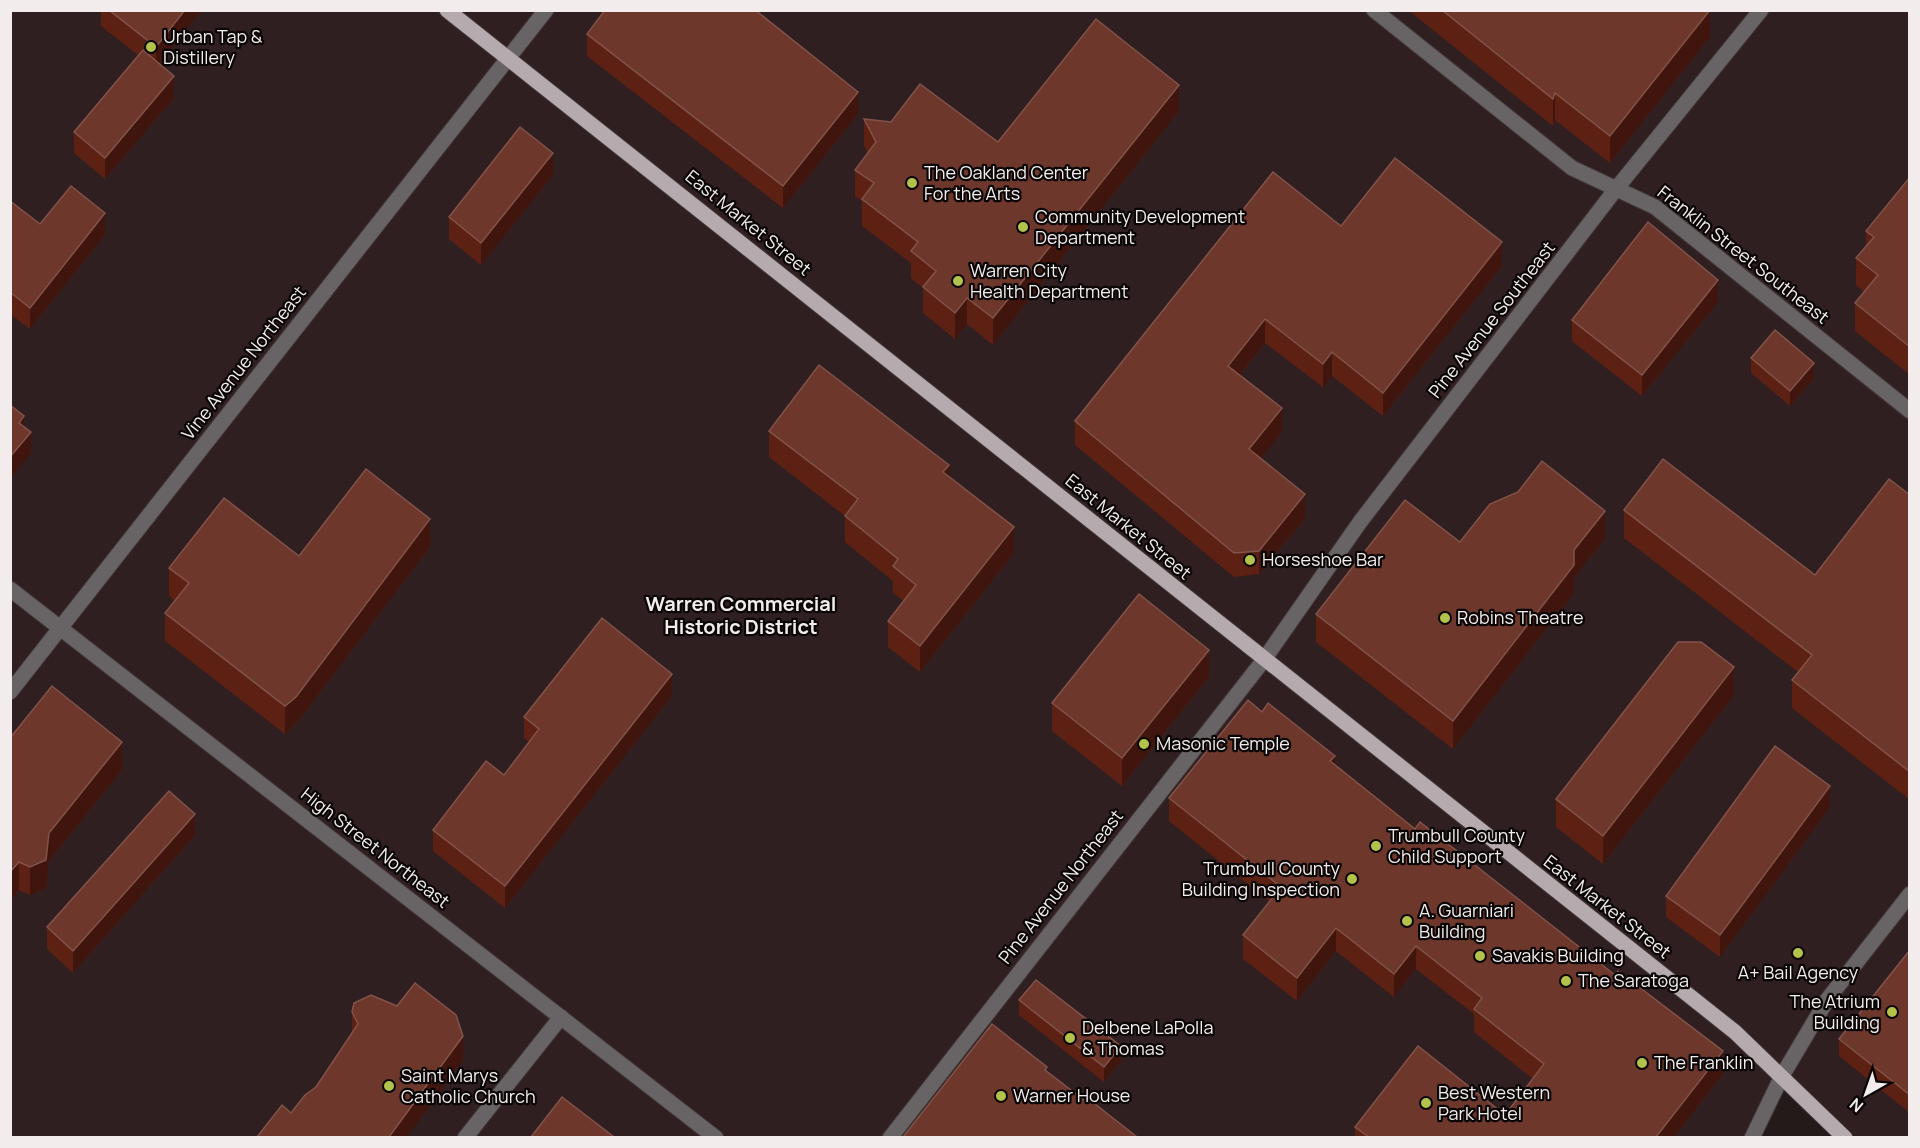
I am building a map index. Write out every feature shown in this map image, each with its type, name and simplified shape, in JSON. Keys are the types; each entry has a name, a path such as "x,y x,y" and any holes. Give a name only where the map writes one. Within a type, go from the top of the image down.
{"main road":[{"name":"East Market Street","path":"447,10 1263,661 1735,1032 1845,1137"}],"street":[{"name":"Vine Avenue Northeast","path":"10,692 546,10"},
{"name":"Franklin Street Southeast","path":"1374,10 1572,168 1655,207 1910,411"},
{"name":"Pine Avenue Southeast","path":"1263,661 1360,522 1616,189 1761,10"},
{"name":"High Street Northeast","path":"10,589 716,1137"},
{"name":"Pine Avenue Northeast","path":"890,1137 1263,661"},
{"path":"1752,1137 1782,1076 1827,1000 1910,894"},
{"path":"465,1137 561,1017"}],"shaded area":[{"path":"10,11 1909,11 1909,1137 1845,1137 1782,1077 1752,1138 11,1137"}],"building":[{"path":"109,10 185,10 156,47"},
{"path":"605,10 755,10 858,92 783,186 587,34"},
{"path":"1442,10 1710,10 1610,136 1555,93 1553,99"},
{"path":"1096,19 1179,85 993,318 967,298 955,313 923,287 936,271 911,251 918,242 862,199 874,183 855,170 876,142 864,119 891,122 920,84 998,142"},
{"path":"143,50 174,76 105,158 74,132"},
{"path":"520,127 553,153 481,243 449,217"},
{"path":"1395,158 1502,242 1383,393 1332,352 1323,364 1265,319 1228,366 1282,408 1249,449 1305,494 1259,551 1234,553 1075,421 1273,172 1341,226"},
{"path":"1910,177 1910,347 1855,303 1878,275 1856,258 1874,237 1866,231"},
{"path":"71,186 105,213 30,308 10,292 10,201 40,224"},
{"path":"1648,222 1718,280 1642,375 1572,320"},
{"path":"1775,330 1814,363 1790,391 1751,358"},
{"path":"819,365 949,465 943,472 1014,527 920,646 888,621 916,585 893,566 898,559 845,516 858,499 769,431"},
{"path":"10,405 24,416 19,423 31,432 10,457"},
{"path":"1663,459 1815,575 1889,479 1910,495 1910,772 1792,680 1812,655 1624,510"},
{"name":"Robins Theatre","path":"1542,461 1605,511 1574,550 1574,565 1453,721 1316,614 1405,500 1460,542 1490,504 1518,492"},
{"path":"366,469 430,519 296,697 285,706 165,613 189,583 169,568 224,498 299,556"},
{"path":"1139,594 1209,650 1122,758 1052,703"},
{"path":"602,618 672,674 505,886 433,830 486,761 504,775 539,729 524,717"},
{"path":"1678,642 1701,642 1734,667 1603,836 1556,799"},
{"path":"52,686 122,742 49,833 46,860 30,867 19,862 10,872 10,738"},
{"path":"1248,700 1262,712 1268,703 1335,756 1330,761 1415,829 1420,822 1615,975 1618,971 1723,1051 1656,1137 1369,1137 1355,1127 1418,1046 1505,1115 1544,1064 1474,1009 1482,998 1416,946 1394,974 1336,928 1297,978 1243,935 1281,887 1169,798"},
{"path":"1775,746 1830,786 1720,935 1666,896"},
{"path":"169,791 195,814 73,951 47,927"},
{"name":"The Atrium Building","path":"1910,950 1910,1095 1839,1039"},
{"path":"1036,980 1121,1046 1104,1067 1019,1000"},
{"name":"Saint Marys Catholic Church","path":"415,983 456,1015 463,1036 389,1137 257,1137 282,1105 291,1113 305,1095 316,1087 358,1024 352,1012 354,1003 371,995 397,1006"},
{"path":"992,1024 1047,1067 1045,1070 1088,1103 1090,1100 1137,1137 903,1137"},
{"path":"562,1097 614,1137 531,1137"}],"place":[{"name":"Urban Tap & Distillery","path":"151,47"},
{"name":"The Oakland Center For the Arts","path":"912,183"},
{"name":"Community Development Department","path":"1023,227"},
{"name":"Warren City Health Department","path":"958,281"},
{"name":"Horseshoe Bar","path":"1250,560"},
{"name":"Robins Theatre","path":"1445,618"},
{"name":"Masonic Temple","path":"1144,744"},
{"name":"Trumbull County Child Support","path":"1376,846"},
{"name":"Trumbull County Building Inspection","path":"1352,879"},
{"name":"A. Guarniari Building","path":"1407,921"},
{"name":"A+ Bail Agency","path":"1798,953"},
{"name":"Savakis Building","path":"1480,956"},
{"name":"The Saratoga","path":"1566,981"},
{"name":"The Atrium Building","path":"1892,1012"},
{"name":"Delbene LaPolla & Thomas","path":"1070,1038"},
{"name":"The Franklin","path":"1642,1063"},
{"name":"Saint Marys Catholic Church","path":"389,1086"},
{"name":"Warner House","path":"1001,1096"},
{"name":"Best Western Park Hotel","path":"1426,1103"}],"district":[{"name":"Warren Commercial Historic District","path":"741,616"}]}
